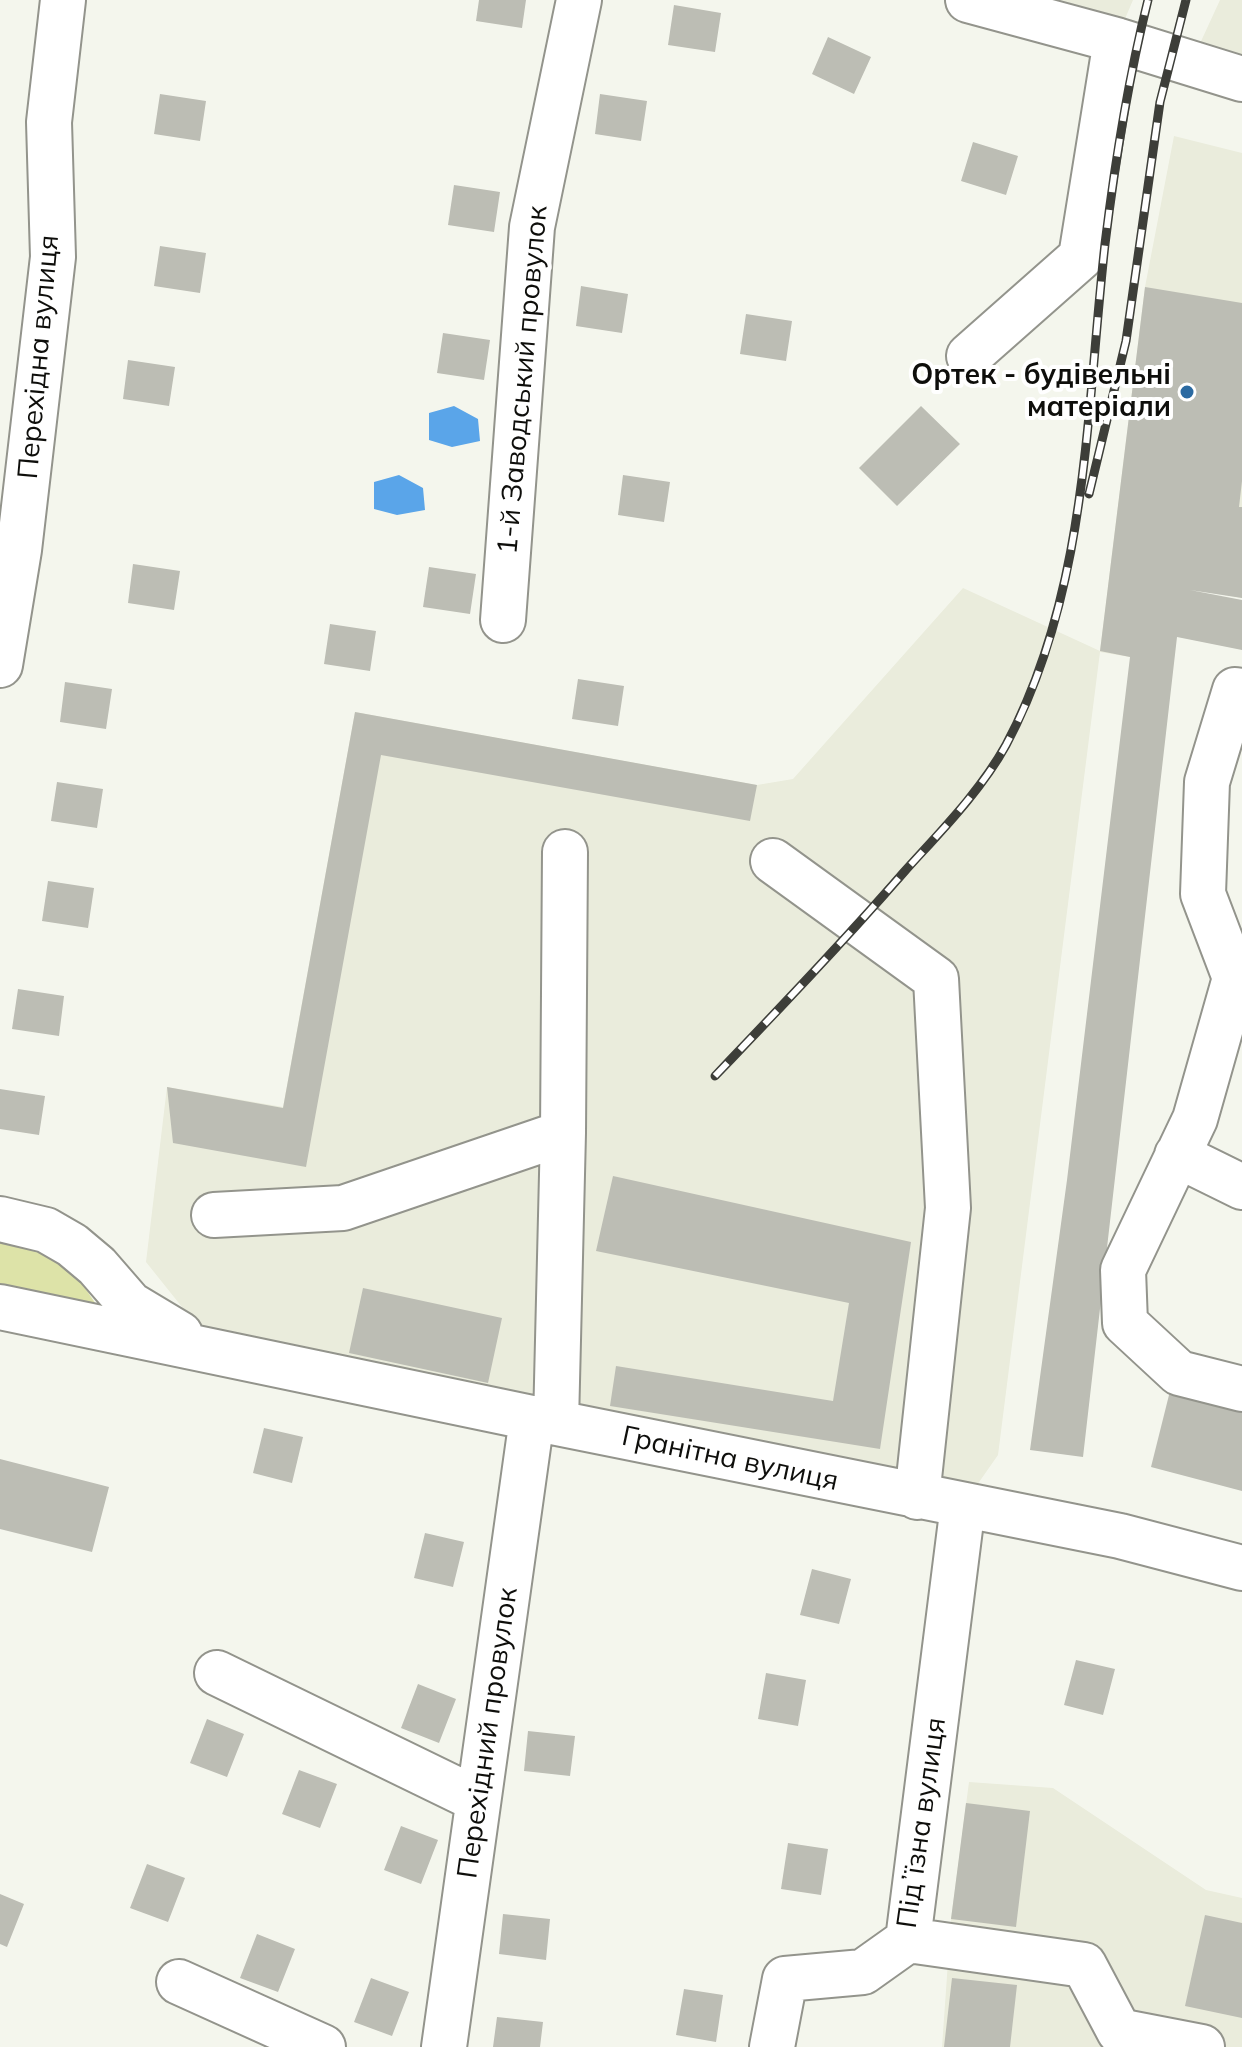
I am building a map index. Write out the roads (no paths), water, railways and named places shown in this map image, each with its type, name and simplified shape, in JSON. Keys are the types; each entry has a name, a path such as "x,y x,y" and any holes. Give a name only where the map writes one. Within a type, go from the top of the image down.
{"street":[{"name":"Перехідна вулиця","path":"0,665 19,550 53,257 49,122 63,0"},
{"name":"1-й Заводський провулок","path":"503,620 532,227 579,0"},
{"path":"968,0 1105,24 1242,79"},
{"path":"969,356 1081,257 1105,24"},
{"path":"1242,691 1235,690 1207,782 1203,894 1235,978 1195,1119 1123,1270 1125,1323 1179,1373 1242,1389"},
{"name":"Перехідний провулок","path":"444,2047 478,1800 544,1421 563,1133 565,852"},
{"path":"773,861 936,979 948,1208 917,1497"},
{"path":"214,1215 343,1208 563,1133"},
{"path":"1177,1155 1242,1187"},
{"name":"Гранітна вулиця","path":"0,1219 46,1230 72,1245 97,1266 130,1304 168,1329 218,1352"},
{"name":"Гранітна вулиця","path":"0,1307 544,1421 1120,1536 1242,1568"},
{"name":"Підʼїзна вулиця","path":"772,2047 785,1979 863,1972 908,1940 963,1505"},
{"path":"217,1673 478,1800"},
{"path":"908,1940 1084,1965 1119,2031 1202,2047"},
{"path":"179,1982 323,2047"}],"water":[{"path":"454,406 478,419 480,441 452,447 429,440 429,413"},
{"path":"399,475 423,488 425,510 397,515 374,509 374,482"}],"railway":[{"path":"715,1076 834,950 972,795 1006,745 1033,686 1053,626 1079,500 1113,183 1128,91 1148,0"},
{"path":"1089,494 1126,341 1160,102 1186,0"}],"place":[{"name":"Ортек - будівельні матеріали","path":"1187,392"}]}
